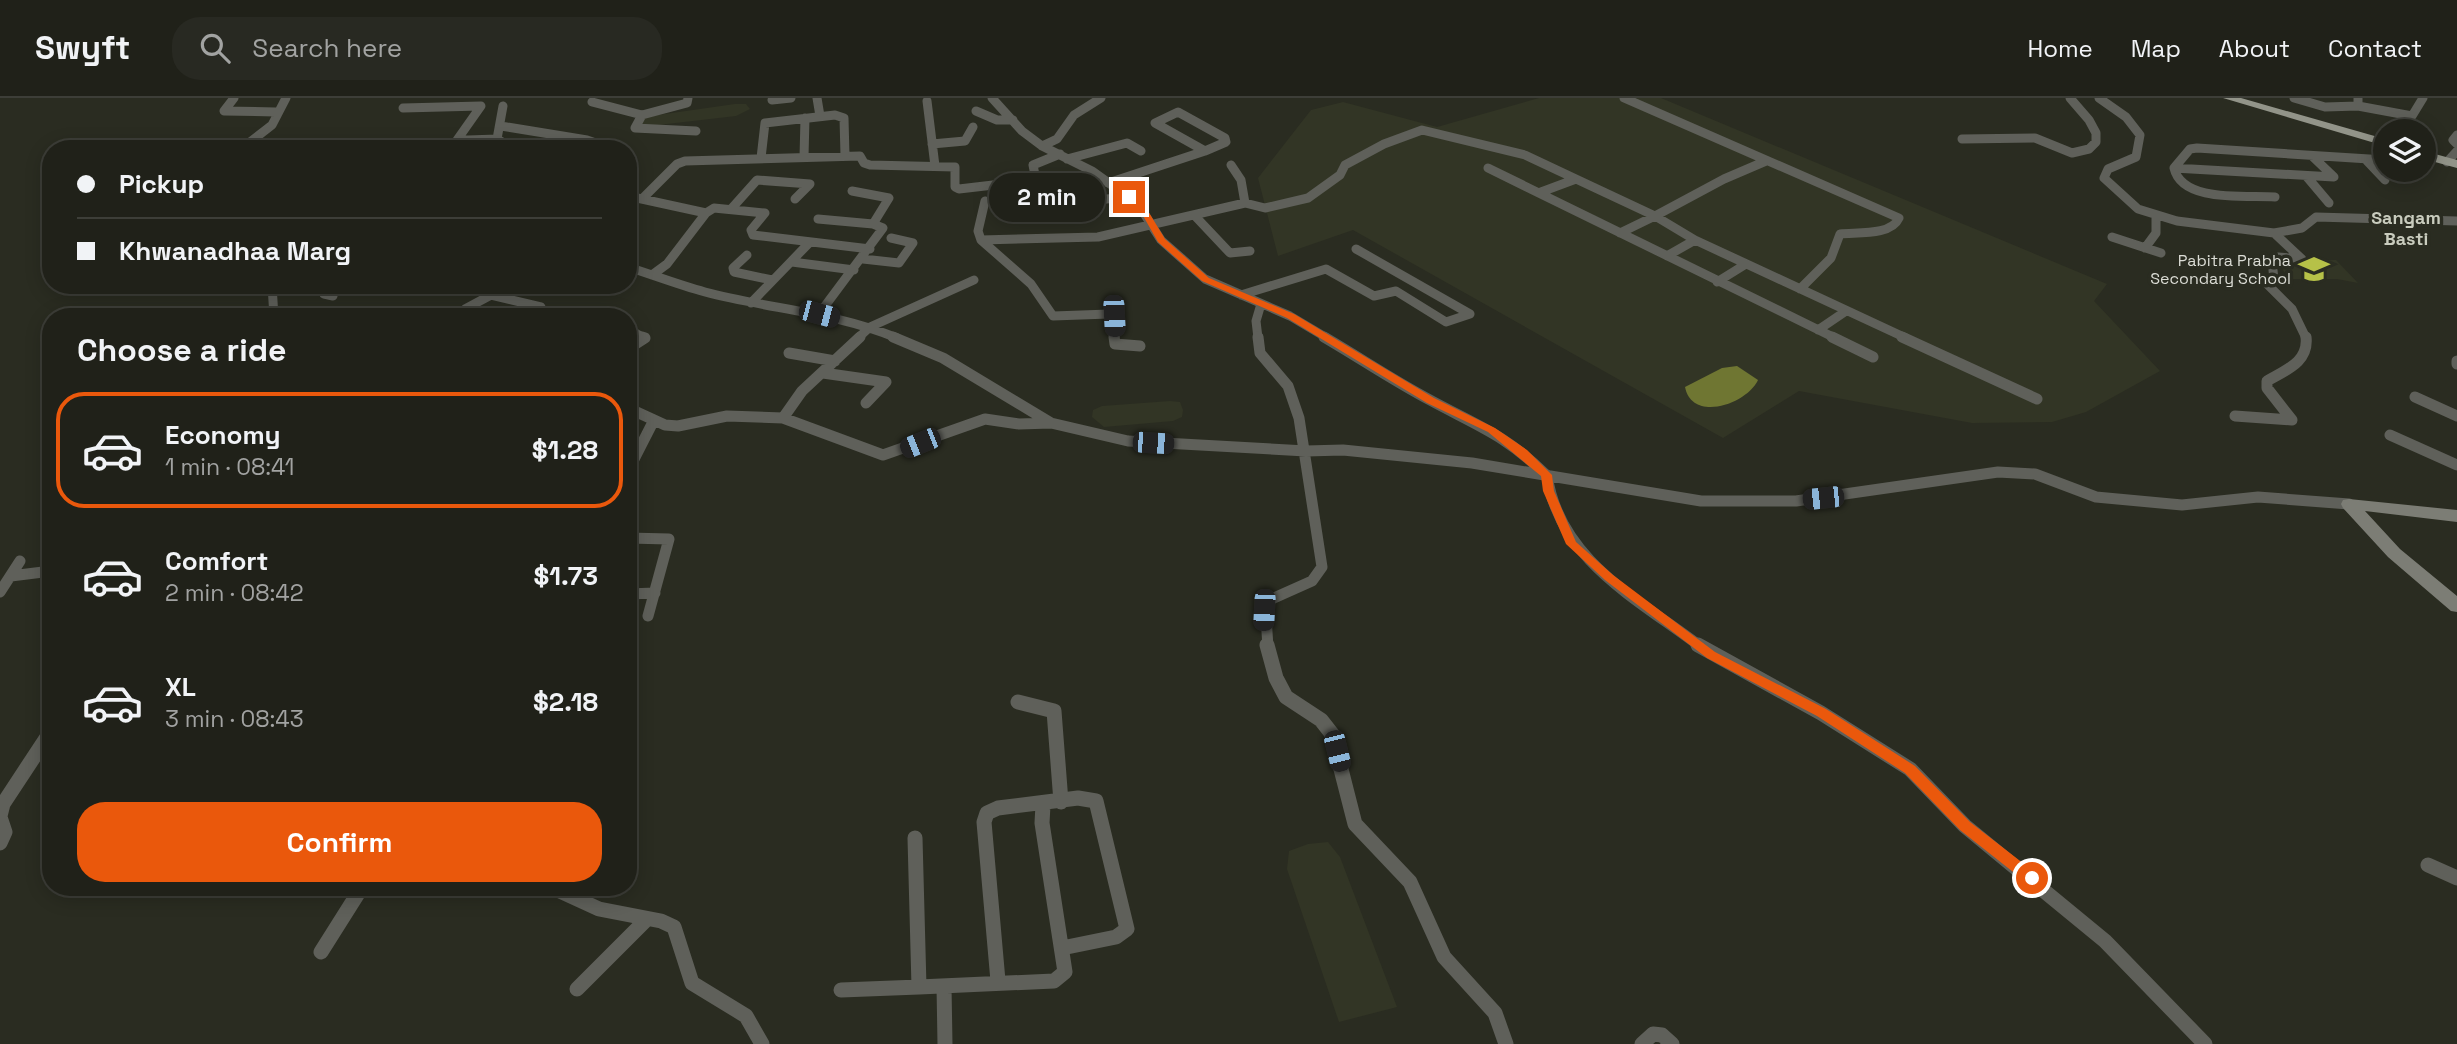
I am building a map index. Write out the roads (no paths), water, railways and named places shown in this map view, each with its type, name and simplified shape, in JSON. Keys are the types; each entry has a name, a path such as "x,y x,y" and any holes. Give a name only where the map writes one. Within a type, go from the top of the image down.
{"main road":[{"path":"2228,98 2373,140"}],"street":[{"path":"234,98 224,111 276,112"},
{"path":"253,140 267,130 286,98"},
{"path":"592,102 642,115 681,106 687,103 688,98"},
{"path":"772,100 791,98"},
{"path":"817,98 820,116"},
{"path":"992,98 1042,146 1129,197 1145,213 1161,240 1205,279 1290,316 1430,400 1492,430 1547,475 1548,491 1568,539 1585,558 1711,655 1821,713 1910,769 1965,826 2105,941 2205,1044"},
{"path":"1042,146 1057,139 1074,115 1101,98"},
{"path":"1625,98 1899,218 1897,223 1885,230 1840,234 1839,246 1832,259 1800,289"},
{"path":"1962,139 2035,138 2067,153 2089,149 2096,142 2096,133 2070,98"},
{"path":"2099,98 2126,117 2140,135 2136,157 2108,169 2104,178 2132,205 2156,217 2274,233 2302,228 2316,217 2457,221"},
{"path":"2294,98 2315,107 2337,110 2358,102 2412,116 2423,98"},
{"path":"927,101 935,166"},
{"path":"403,108 481,106 457,139 503,140"},
{"path":"497,139 503,106"},
{"path":"2302,119 2315,107"},
{"path":"976,111 997,120 1013,120"},
{"path":"1108,183 1162,168 1206,151 1226,142 1226,138 1183,112 1155,122 1206,151"},
{"path":"642,115 635,126 637,130 696,131"},
{"path":"761,158 765,123 820,116 843,116 845,156"},
{"path":"804,157 805,118"},
{"path":"501,126 587,140"},
{"path":"932,144 965,141 973,127"},
{"path":"981,240 1098,237 1245,203 1265,208 1308,198 1340,175 1345,165 1384,144 1422,130 1525,155 1655,216 1695,240 2037,399"},
{"path":"2457,135 2453,140 2457,144"},
{"path":"642,199 682,162 860,156 864,163 870,165 955,167 955,187 959,189 1036,180 1033,165 1063,156 1127,143 1141,151"},
{"path":"2174,168 2192,148 2373,160"},
{"path":"2452,163 2457,151"},
{"path":"2174,168 2334,177 2312,156"},
{"path":"2366,160 2373,167"},
{"path":"1620,233 1724,179 1766,162"},
{"path":"1231,164 1241,180 1245,203"},
{"path":"1489,167 1873,357"},
{"path":"2174,168 2175,175 2187,189 2195,192 2275,197"},
{"path":"2307,177 2329,203"},
{"path":"1541,192 1576,179"},
{"path":"732,208 757,180 810,184 795,199"},
{"path":"852,191 889,198 873,224"},
{"path":"1032,216 1033,208 1039,205 1129,197"},
{"path":"637,198 706,213"},
{"path":"985,201 978,231 981,240 1031,284 1054,316 1109,314 1114,316 1115,344 1140,346"},
{"path":"652,275 667,264 706,213 714,208 765,213 750,233 870,249"},
{"path":"1195,216 1230,253 1250,251"},
{"path":"2145,248 2156,233 2156,217"},
{"path":"818,219 873,224 883,228 855,270 819,314"},
{"path":"2235,416 2292,420 2267,388 2267,381 2298,364 2308,349 2309,340 2291,307 2268,289 2263,280 2274,280 2272,260 2278,257 2302,259 2274,233"},
{"path":"2112,237 2161,253"},
{"path":"863,259 899,263 913,243 891,238"},
{"path":"1667,257 1695,240"},
{"path":"751,303 810,242"},
{"path":"1241,295 1326,270 1374,296 1396,291 1446,322 1470,314 1356,249"},
{"path":"747,255 733,268 734,272 772,280"},
{"path":"792,262 855,270"},
{"path":"1717,282 1746,264"},
{"path":"637,270 751,303 819,314 870,327 943,358 1051,423 1128,441 1306,451 1343,450 1472,463 1663,497 1752,503 1850,495 1998,472 2035,474 2096,497 2182,505 2258,497 2457,516"},
{"path":"783,418 802,391 870,327 974,280"},
{"path":"324,294 333,296"},
{"path":"467,308 488,294"},
{"path":"505,294 541,307"},
{"path":"1261,304 1256,321 1260,353 1288,386 1306,451 1322,567 1318,579 1273,596 1265,602 1264,624 1279,684 1285,696 1316,713 1325,722 1332,734 1355,824 1410,882 1444,957 1495,1013 1506,1044"},
{"path":"1818,330 1846,311"},
{"path":"637,334 645,338 637,343"},
{"path":"789,353 835,361"},
{"path":"823,373 886,382 866,403"},
{"path":"2415,397 2457,416"},
{"path":"637,412 678,426 727,416 783,418 883,455 985,419 1028,425 1051,423"},
{"path":"637,453 654,420"},
{"path":"2390,435 2457,465"},
{"path":"2348,504 2394,553 2457,606"},
{"path":"637,538 668,539 648,616"},
{"path":"0,592 20,561"},
{"path":"11,576 42,572"},
{"path":"637,594 654,593"},
{"path":"1018,702 1054,711 1061,802"},
{"path":"0,843 5,832 0,816 3,804 42,745"},
{"path":"998,981 984,822 987,813 998,808 1043,805 1078,798 1096,801 1127,929 1116,937 1062,948"},
{"path":"841,990 1059,979 1065,972 1042,823 1043,805"},
{"path":"915,838 919,987"},
{"path":"2428,865 2457,878"},
{"path":"321,951 356,896"},
{"path":"571,896 599,909 674,927 680,938 692,983 746,1016 762,1044"},
{"path":"577,989 647,919"},
{"path":"944,986 944,1044"},
{"path":"1642,1044 1653,1034 1662,1035 1672,1044"}],"place":[{"name":"Pabitra Prabha Secondary School","path":"2314,269"}],"district":[{"name":"Sangam Basti","path":"2406,228"}]}
